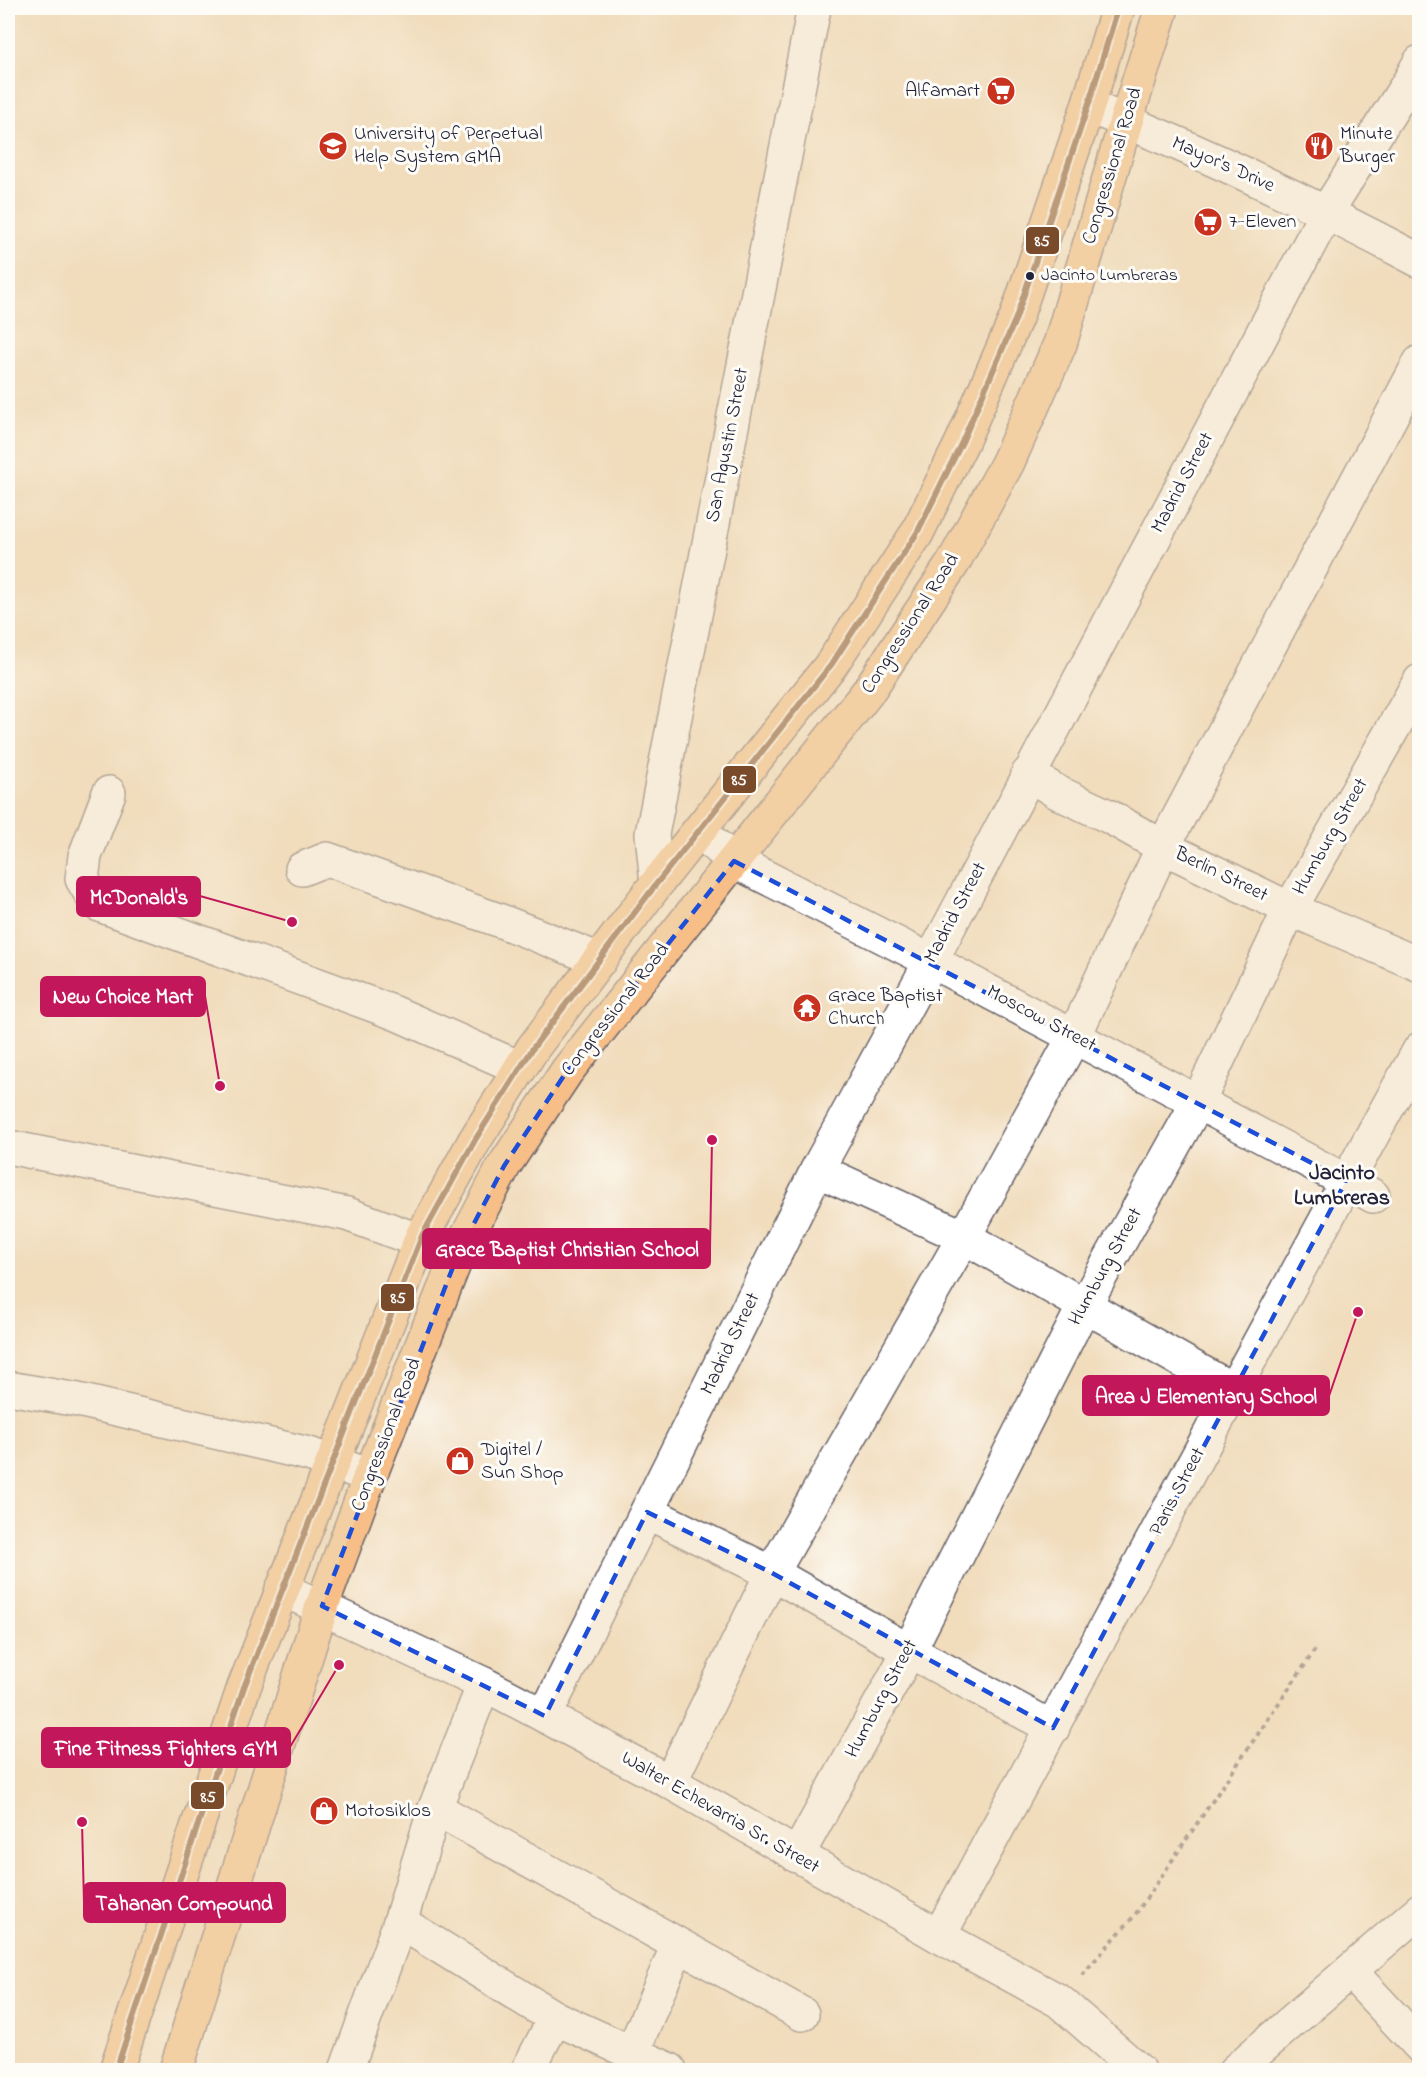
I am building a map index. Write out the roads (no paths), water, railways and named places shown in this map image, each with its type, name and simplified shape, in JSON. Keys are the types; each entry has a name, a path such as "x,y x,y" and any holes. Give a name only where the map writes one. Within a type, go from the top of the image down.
{"main road":[{"name":"Congressional Road","path":"116,2070 244,1687 420,1241 475,1140 533,1048 657,883 831,665 916,533 962,442 1016,318 1088,106 1118,8"},
{"name":"Congressional Road","path":"176,2070 322,1606 370,1476 458,1254 504,1166 567,1071 867,693 953,562 1008,462 1060,344 1162,8"}],"street":[{"name":"San Agustin Street","path":"657,883 652,834 814,8"},
{"name":"Madrid Street","path":"545,1716 817,1170 931,961 1327,212 1416,77"},
{"name":"Mayor's Drive","path":"1088,106 1327,212 1419,261"},
{"path":"670,1782 772,1573 964,1237 1074,1037 1163,847 1419,362"},
{"name":"Humburg Street","path":"797,1856 909,1651 1084,1306 1198,1102 1290,909 1419,681"},
{"name":"Berlin Street","path":"1028,774 1057,792 1110,817 1163,847 1290,909 1419,965"},
{"path":"109,793 85,856 82,879 97,904 395,1013 520,1068"},
{"name":"Moscow Street","path":"699,831 734,861 931,961 1360,1188"},
{"path":"302,869 327,859 501,921 600,960"},
{"name":"Paris Street","path":"939,1936 1233,1390 1360,1188 1419,1049"},
{"path":"8,1147 347,1214 420,1241"},
{"path":"817,1170 964,1237 1233,1390"},
{"path":"8,1388 78,1400 309,1454 370,1476"},
{"path":"647,1512 772,1573 909,1651 1053,1728"},
{"name":"Walter Echevarria Sr. Street","path":"282,1589 484,1684 670,1782 939,1936 1059,2001 1138,2070"},
{"path":"346,2070 400,1922 435,1808 484,1684"},
{"path":"435,1808 802,2014"},
{"path":"1236,2070 1419,1910"},
{"path":"400,1922 555,2018 670,2070"},
{"path":"632,2053 678,1945"},
{"path":"1350,1971 1419,2046"},
{"path":"528,2070 555,2018"}],"place":[{"name":"Alfamart","path":"1001,91"},
{"name":"University of Perpetual Help System GMA","path":"333,146"},
{"name":"Minute Burger","path":"1319,146"},
{"name":"7-Eleven","path":"1208,222"},
{"name":"Jacinto Lumbreras","path":"1030,276"},
{"name":"McDonald's","path":"292,922"},
{"name":"Grace Baptist Church","path":"807,1008"},
{"name":"New Choice Mart","path":"220,1086"},
{"name":"Grace Baptist Christian School","path":"712,1140"},
{"name":"Area J Elementary School","path":"1358,1312"},
{"name":"Digitel / Sun Shop","path":"460,1461"},
{"name":"Fine Fitness Fighters GYM","path":"339,1665"},
{"name":"Motosiklos","path":"324,1811"},
{"name":"Tahanan Compound","path":"82,1822"}],"district":[{"name":"Jacinto Lumbreras","path":"1342,1186"}]}
